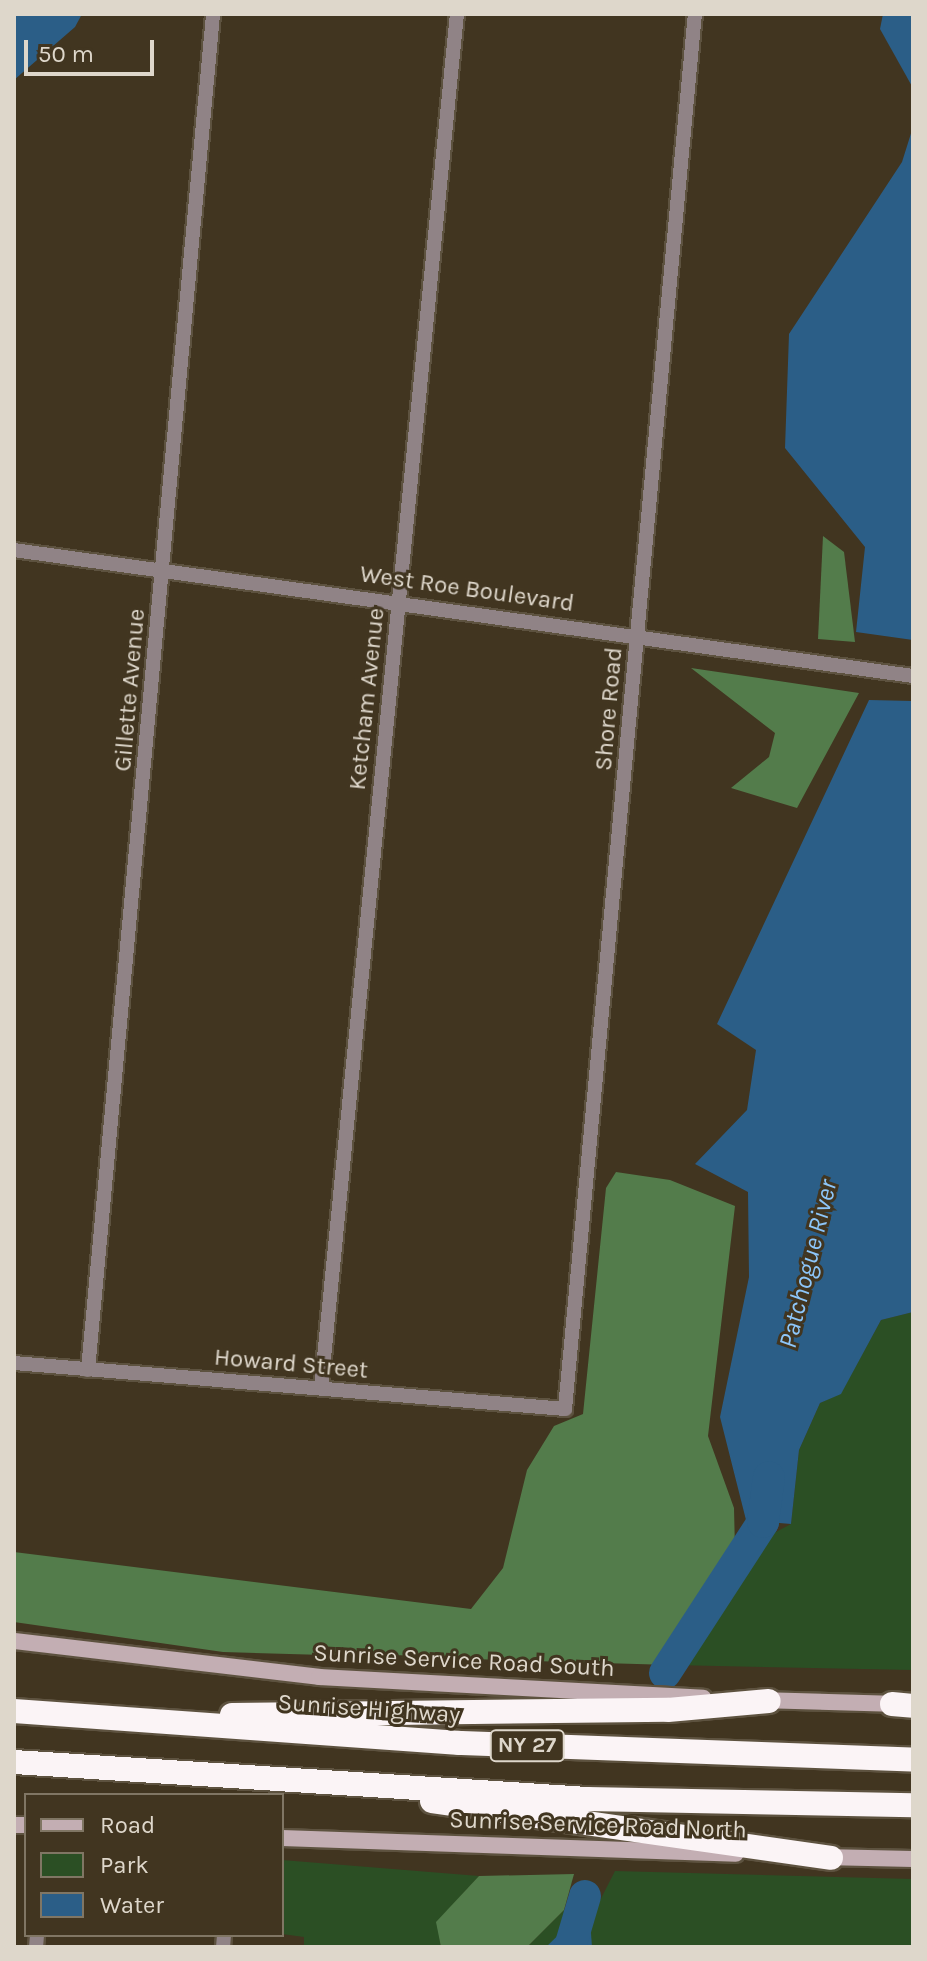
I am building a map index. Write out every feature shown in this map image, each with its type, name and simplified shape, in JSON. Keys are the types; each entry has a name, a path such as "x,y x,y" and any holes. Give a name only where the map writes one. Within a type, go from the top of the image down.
{"highway":[{"path":"141,1720 293,1711 668,1710 769,1701"},
{"name":"Sunrise Highway","path":"14,1711 460,1743 913,1760"},
{"name":"NY 27","path":"14,1762 284,1777 587,1799 913,1805"},
{"path":"284,1777 831,1858"}],"main road":[{"name":"Sunrise Service Road South","path":"14,1641 319,1677 769,1701 906,1704"},
{"name":"Sunrise Service Road North","path":"284,1838 913,1859"}],"street":[{"name":"Gillette Avenue","path":"88,1370 213,14"},
{"name":"Ketcham Avenue","path":"321,1388 457,14"},
{"name":"Shore Road","path":"565,1409 695,14"},
{"name":"West Roe Boulevard","path":"14,550 639,635 913,676"},
{"name":"Howard Street","path":"14,1363 565,1409"}],"green space":[{"path":"823,536 844,552 855,642 818,639"},
{"path":"691,668 859,693 797,808 731,788 769,757 775,733"},
{"path":"616,1172 670,1180 735,1206 708,1436 734,1508 735,1550 692,1607 671,1665 223,1652 14,1622 14,1552 471,1609 503,1568 527,1470 554,1426 583,1414 606,1188"},
{"path":"913,1312 913,1670 671,1665 752,1567 772,1534 791,1524 799,1450 820,1403 841,1393 881,1320"},
{"path":"284,1860 479,1876 437,1922 441,1947 304,1947 304,1937 284,1934"},
{"path":"615,1871 913,1879 913,1947 527,1947 564,1910 590,1920"},
{"path":"574,1874 564,1910 527,1947 441,1947 436,1922 479,1876"}],"water":[{"path":"14,14 82,14 75,27 14,80"},
{"path":"883,14 913,14 913,88 880,29"},
{"path":"913,127 913,640 856,632 865,547 785,448 789,334 902,162"},
{"path":"869,700 913,701 913,1312 881,1320 841,1394 820,1403 799,1450 791,1524 746,1520 720,1417 749,1277 748,1192 695,1164 747,1110 756,1050 717,1024"},
{"path":"579,1915 590,1920 592,1947 546,1947"}],"waterway":[{"name":"Patchogue River","path":"665,1673 763,1522 769,1477"},
{"name":"Patchogue River","path":"570,1947 585,1896"}]}
